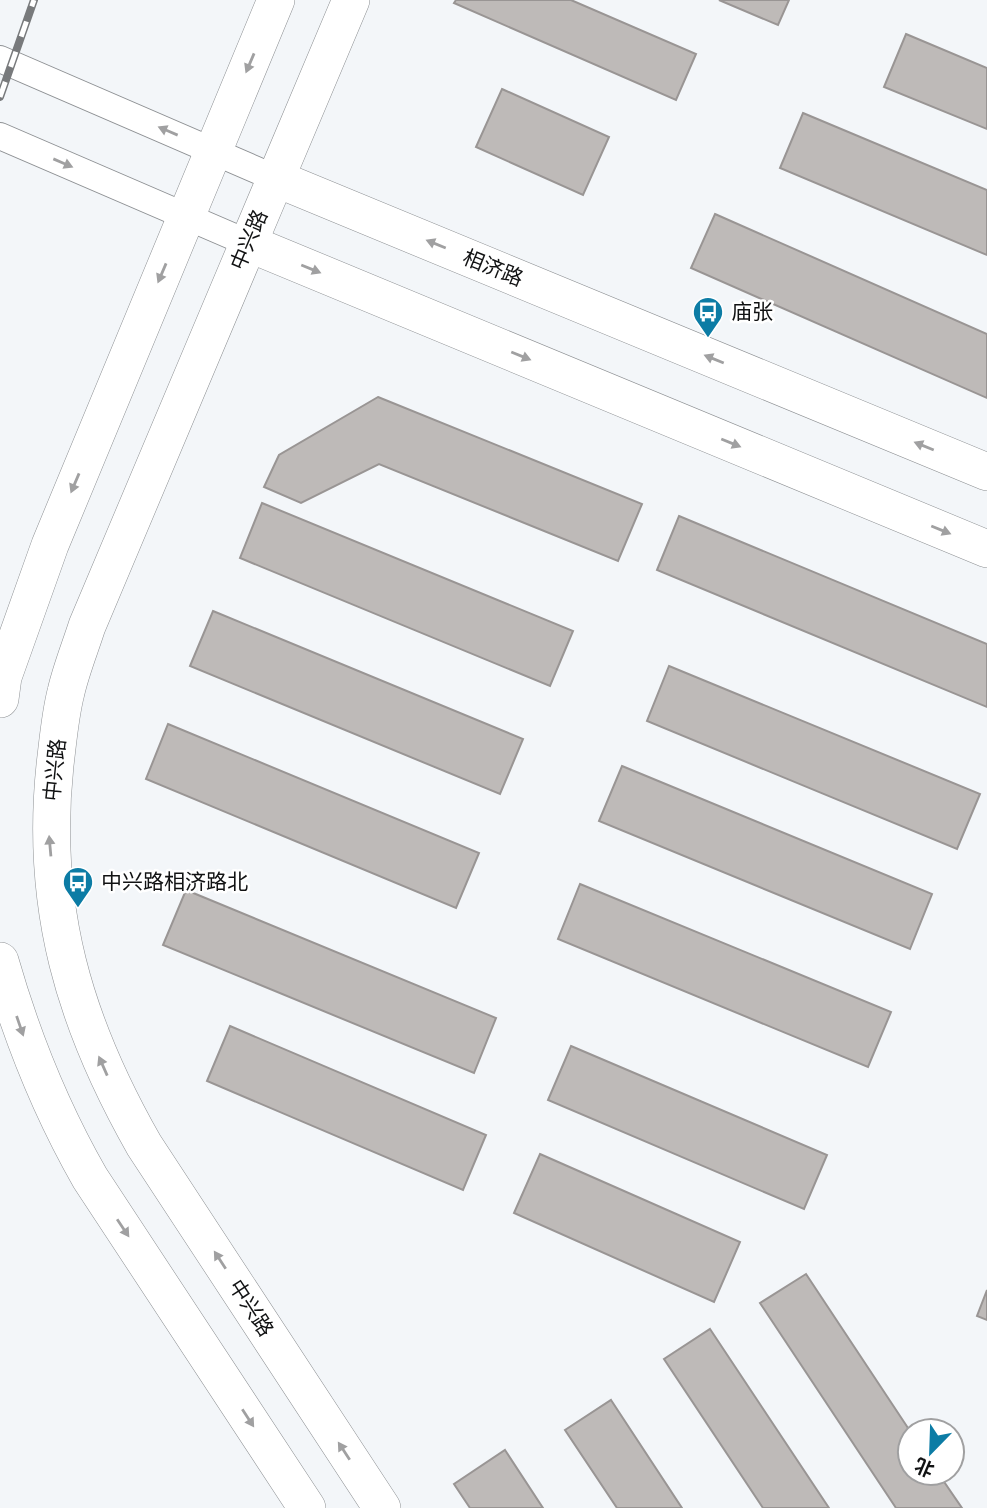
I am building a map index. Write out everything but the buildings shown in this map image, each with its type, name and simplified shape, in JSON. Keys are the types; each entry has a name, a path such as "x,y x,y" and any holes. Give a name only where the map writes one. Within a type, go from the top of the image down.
{"street":[{"path":"0,699 7,665 50,545 276,0"},
{"name":"中兴路","path":"351,0 109,569 65,693 49,829 55,910 74,988 95,1048 116,1096 144,1145 382,1508"},
{"name":"相济路","path":"0,58 275,178 987,472"},
{"path":"0,136 248,243 987,549"},
{"path":"0,961 35,1072 71,1146 307,1508"}],"railway":[{"path":"0,97 34,0"}],"place":[{"name":"庙张","path":"708,339"},
{"name":"中兴路相济路北","path":"78,909"}]}
